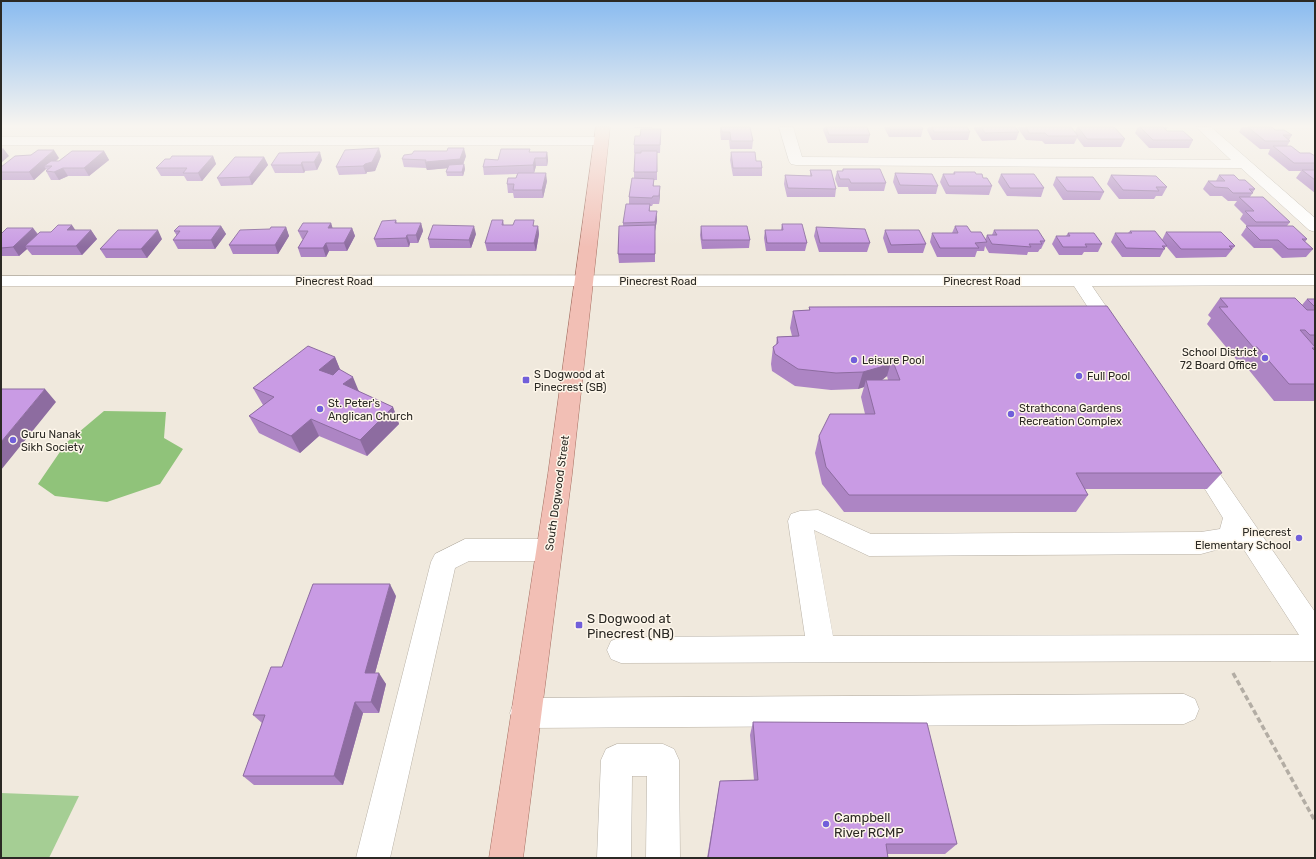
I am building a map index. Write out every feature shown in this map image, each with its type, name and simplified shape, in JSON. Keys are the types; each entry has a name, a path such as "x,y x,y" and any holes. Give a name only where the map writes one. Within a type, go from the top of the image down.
{"main road":[{"name":"South Dogwood Street","path":"506,858 525,713 560,474 598,167"}],"street":[{"path":"1248,167 1315,227"},
{"path":"1080,280 1123,346"},
{"name":"Pinecrest Road","path":"1,281 1315,280"},
{"path":"1184,438 1315,635"},
{"path":"821,649 800,521 818,520 869,545 1201,543 1229,537 1236,517"},
{"path":"373,858 444,562 465,550 548,550"},
{"path":"621,650 1315,648"},
{"path":"525,713 1184,710"},
{"path":"614,858 617,760 663,760 663,858"}],"path":[{"path":"1219,648 1315,821"}],"green space":[{"path":"104,411 166,412 164,438 183,449 160,484 107,502 55,496 38,484 66,443"},
{"path":"1,793 79,796 49,858 1,858"}],"building":[{"path":"1,167 35,167 29,172 1,172"},
{"path":"51,167 85,167 63,168 54,172 46,171"},
{"path":"203,167 198,173 183,173 187,168 156,168"},
{"path":"226,167 256,167 249,177 217,178"},
{"path":"448,167 463,167 462,172 446,172"},
{"path":"634,167 657,167 657,172 634,172"},
{"path":"733,167 762,168 733,168"},
{"path":"843,169 880,169 886,183 851,183 849,179 840,179 837,171 843,171"},
{"path":"810,170 831,170 836,189 788,188 785,175 812,176"},
{"path":"1302,170 1315,170 1315,180"},
{"path":"954,172 975,172 976,174 982,174 983,178 987,178 992,186 949,186 943,174 955,174"},
{"path":"518,173 546,173 542,190 513,190 514,184 507,184 508,178 516,178"},
{"path":"895,173 932,174 938,186 900,185"},
{"path":"1001,174 1034,174 1044,188 1010,188"},
{"path":"1111,175 1156,176 1167,187 1156,187 1159,191 1123,190"},
{"path":"1219,175 1234,175 1239,180 1245,180 1255,189 1249,189 1253,193 1233,193 1228,188 1215,187 1208,181 1225,181"},
{"path":"1056,177 1093,177 1104,192 1067,191"},
{"path":"632,178 654,179 653,186 660,186 659,196 653,196 652,198 629,197"},
{"path":"1239,197 1263,197 1290,222 1256,222 1245,211 1254,211"},
{"path":"626,204 650,204 649,211 657,211 655,222 623,223"},
{"path":"396,220 395,223 421,223 416,235 407,235 406,238 374,239 382,221"},
{"path":"492,220 503,220 502,225 513,225 515,220 534,220 533,226 538,226 534,243 485,243"},
{"path":"303,223 331,223 328,228 352,228 344,243 326,243 323,248 298,248 308,231 298,231"},
{"path":"782,224 802,224 807,243 767,243 765,230 783,230"},
{"path":"58,225 72,225 67,230 91,230 76,246 25,246 40,232 51,232"},
{"path":"433,225 474,226 469,240 428,239"},
{"path":"655,225 655,254 618,254 619,226"},
{"path":"179,226 221,226 211,240 173,240 180,231 174,231"},
{"path":"701,226 747,226 750,240 702,240"},
{"path":"955,226 967,226 971,232 981,232 987,242 975,243 979,248 940,248 932,233 958,233"},
{"path":"1246,226 1293,226 1307,239 1302,239 1313,249 1288,249 1278,240 1260,240"},
{"path":"271,227 286,227 275,245 229,245 240,230 270,229"},
{"path":"816,227 865,229 870,243 820,243"},
{"path":"7,228 33,228 13,247 1,248 1,234"},
{"path":"118,230 158,230 141,249 100,249"},
{"path":"885,230 919,230 926,244 891,245"},
{"path":"994,230 1038,230 1045,241 1040,241 1042,244 1029,244 1031,247 992,244 987,235 997,235"},
{"path":"1130,231 1155,231 1167,246 1162,246 1165,249 1126,248 1115,233 1132,233"},
{"path":"1166,232 1221,232 1235,246 1229,246 1232,249 1181,249"},
{"path":"1068,233 1094,233 1102,244 1085,244 1087,247 1063,247 1056,236 1070,236"},
{"path":"1220,298 1295,298 1307,310 1315,310 1315,335 1310,335 1305,330 1300,330 1315,347 1312,348 1315,351 1315,384 1289,384 1257,347 1253,347 1219,307 1228,307"},
{"path":"1307,299 1315,299 1315,307"},
{"name":"Strathcona Gardens Recreation Complex","path":"1107,306 1222,473 1076,473 1088,495 849,495 826,467 819,436 830,414 875,414 866,380 900,380 892,359 884,366 863,372 836,373 798,369 775,354 773,347 778,343 777,337 799,336 793,311 810,310 809,307"},
{"name":"St. Peter's Anglican Church","path":"308,346 335,357 319,370 333,375 339,369 353,377 343,384 393,407 360,440 311,419 291,436 249,416 274,397 253,388"},
{"path":"1,389 45,389 1,442"},
{"path":"313,584 390,584 365,673 379,673 371,702 355,702 334,776 243,776 265,715 253,715 271,667 282,667"},
{"name":"Campbell River RCMP","path":"753,722 927,723 957,844 886,844 888,858 708,858 720,781 758,780"}],"place":[{"name":"School District 72 Board Office","path":"1265,358"},
{"name":"Leisure Pool","path":"854,360"},
{"name":"Full Pool","path":"1079,376"},
{"name":"S Dogwood at Pinecrest (SB)","path":"526,380"},
{"name":"St. Peter's Anglican Church","path":"320,409"},
{"name":"Strathcona Gardens Recreation Complex","path":"1011,414"},
{"name":"Guru Nanak Sikh Society","path":"13,440"},
{"name":"Pinecrest Elementary School","path":"1299,538"},
{"name":"S Dogwood at Pinecrest (NB)","path":"579,625"},
{"name":"Campbell River RCMP","path":"826,824"}]}
